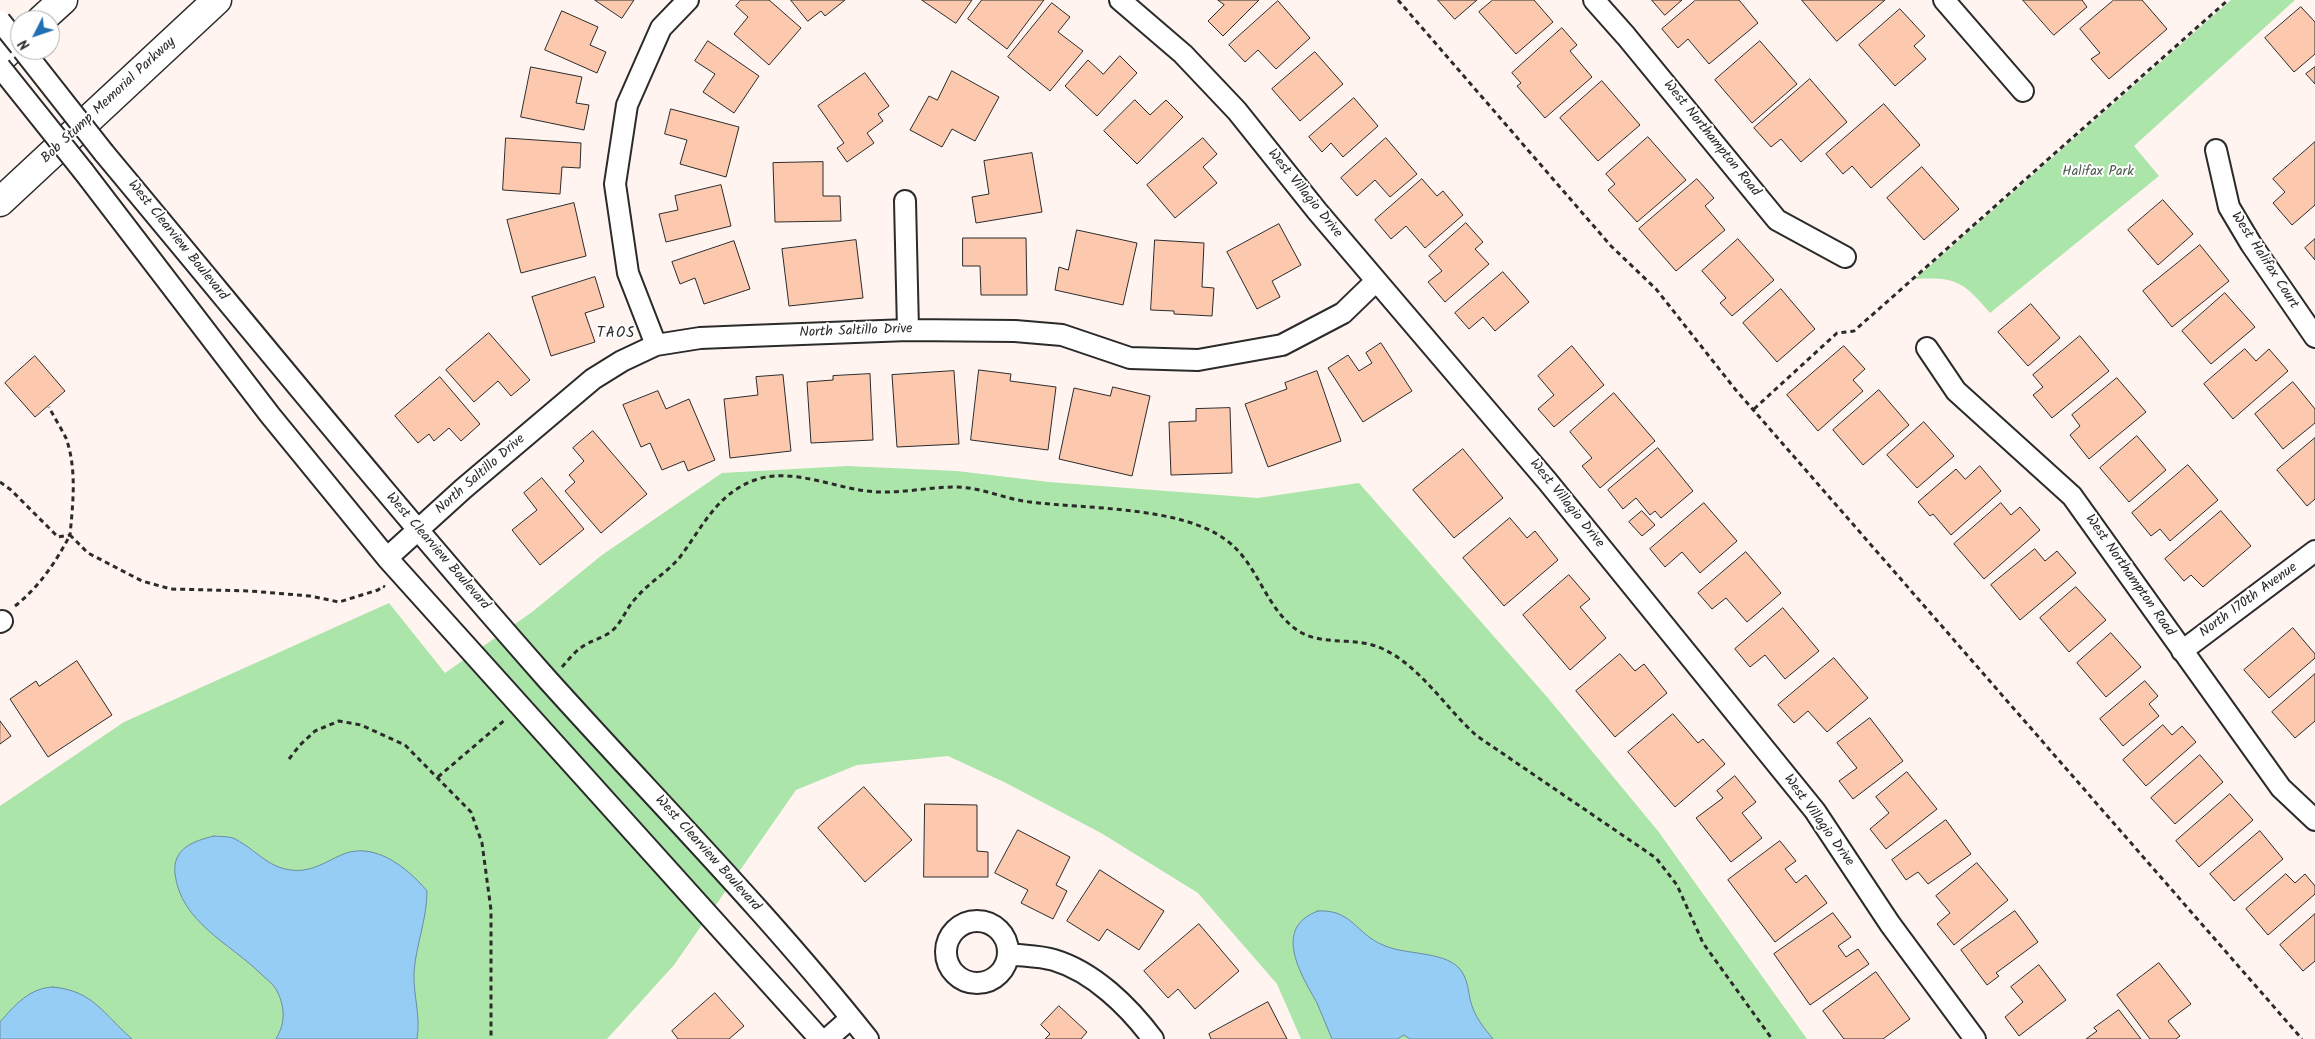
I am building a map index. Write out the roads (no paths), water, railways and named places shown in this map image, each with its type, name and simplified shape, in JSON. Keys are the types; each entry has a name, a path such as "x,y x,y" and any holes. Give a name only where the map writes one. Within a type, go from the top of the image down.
{"highway":[{"path":"52,10 62,0"},
{"name":"Bob Stump Memorial Parkway","path":"0,202 217,0"},
{"path":"0,59 10,50"}],"street":[{"path":"656,346 628,273 615,184 627,105 661,28 688,0"},
{"name":"West Villagio Drive","path":"1120,0 1183,54 1237,111 1376,281 1548,482 1815,812 1890,924 1975,1039"},
{"name":"West Northampton Road","path":"1594,0 1778,220 1844,257"},
{"path":"1944,0 2023,92"},
{"path":"0,21 10,34"},
{"name":"West Clearview Boulevard","path":"31,60 104,153 418,531 549,680 676,818 868,1039"},
{"path":"0,66 84,172 270,415 387,558 820,1039"},
{"name":"West Halifax Court","path":"2216,150 2229,207 2251,244 2315,337"},
{"path":"905,200 908,330"},
{"name":"North Saltillo Drive","path":"387,558 593,378 622,361 656,346 700,338 908,330 1015,332 1062,335 1130,358 1198,360 1282,345 1343,313 1376,281"},
{"name":"West Northampton Road","path":"1926,348 1956,391 2072,496 2281,788 2315,820"},
{"name":"North 170th Avenue","path":"2182,650 2315,552"},
{"path":"1008,954 1054,960 1095,980 1142,1025 1153,1039"},
{"path":"827,1039 851,1018"}],"water":[{"path":"214,836 233,838 271,864 293,870 313,868 351,852 364,851 376,853 399,865 419,882 427,891 427,901 414,972 418,1022 417,1039 276,1039 283,1020 283,1008 276,989 248,962 196,919 186,906 179,891 175,874 177,858 192,843"},
{"path":"1318,911 1329,911 1339,914 1366,935 1383,945 1443,959 1459,968 1464,976 1475,1013 1493,1039 1410,1039 1404,1035 1397,1039 1332,1039 1317,1003 1298,967 1294,953 1293,940 1296,929 1304,919"},
{"path":"53,987 79,993 97,1005 132,1039 0,1039 0,1022 23,998 44,988"}],"district":[{"name":"TAOS","path":"616,334"}],"park label":[{"name":"Halifax Park","path":"2098,173"}]}
